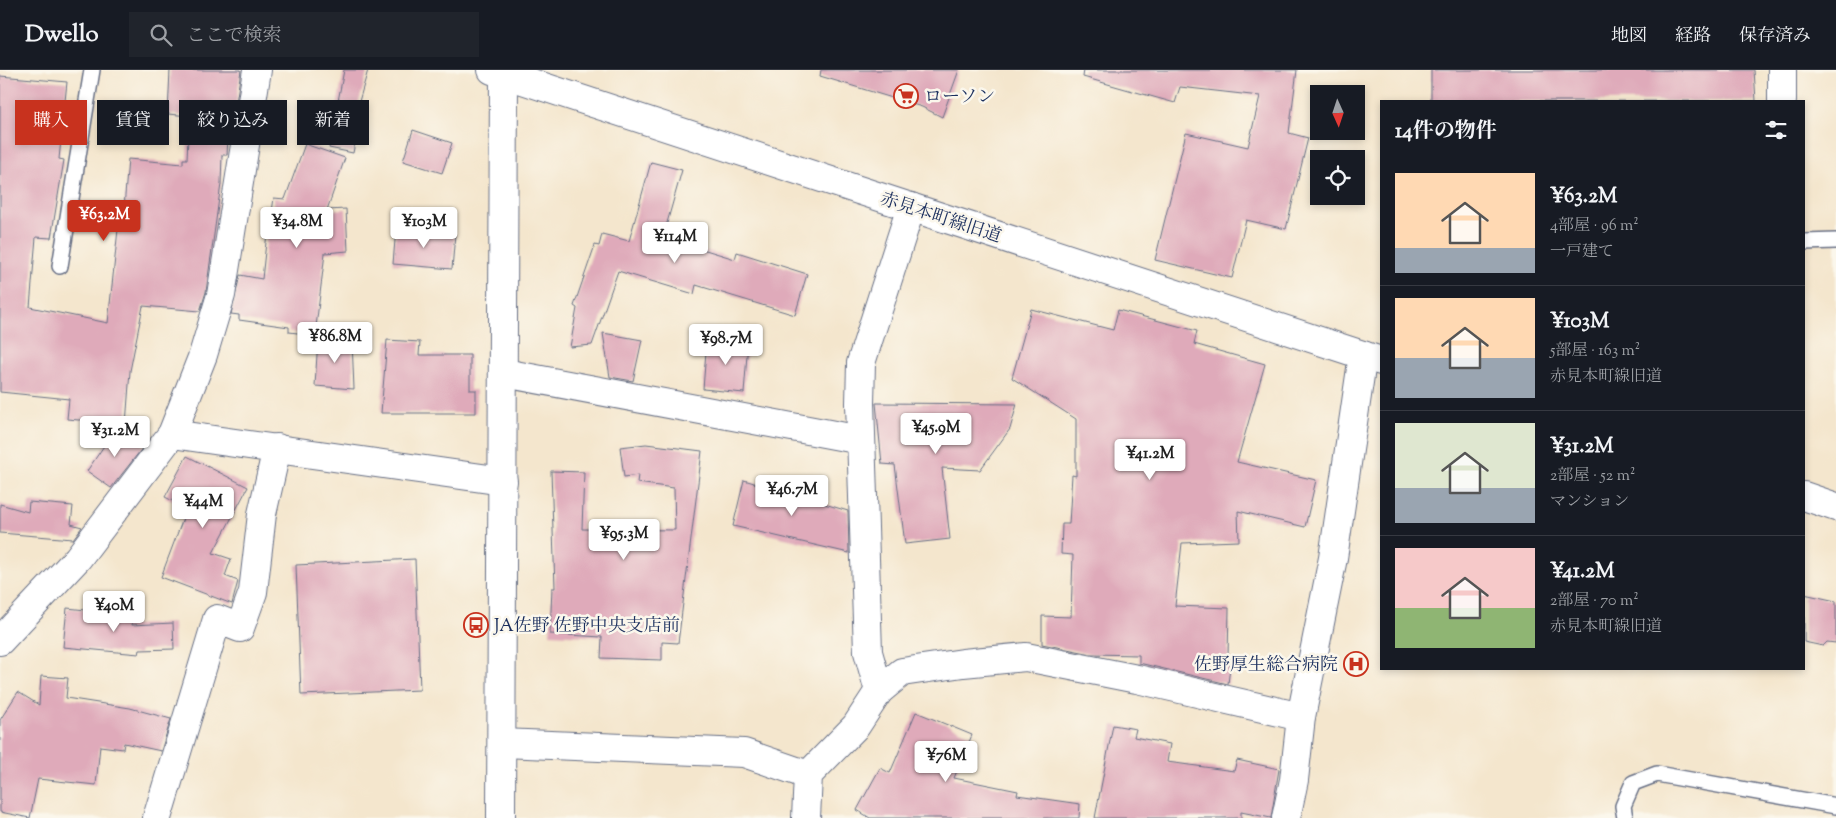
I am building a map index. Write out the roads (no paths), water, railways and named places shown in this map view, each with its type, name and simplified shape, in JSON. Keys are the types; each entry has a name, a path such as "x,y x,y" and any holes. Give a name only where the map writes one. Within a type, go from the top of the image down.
{"street":[{"path":"0,641 78,558 172,434 203,355 221,295 257,70"},
{"path":"1782,70 1782,100"},
{"path":"500,71 504,373 501,818"},
{"name":"赤見本町線旧道","path":"500,71 1372,358"},
{"path":"879,691 868,652 860,403 862,363 911,207"},
{"path":"1286,818 1294,780 1301,717 1334,558 1372,358"},
{"path":"504,373 861,440"},
{"path":"172,434 503,480"},
{"path":"157,818 217,619 240,628 253,592 262,514 277,448"},
{"path":"1805,496 1836,507"},
{"path":"806,818 808,775 856,726 879,691 902,672 963,663 1026,657 1137,679 1301,717"},
{"path":"502,743 744,753 808,775"}],"lane":[{"path":"60,266 92,70"},
{"path":"1805,242 1836,242"},
{"path":"1625,818 1623,806 1633,783 1656,774 1836,806"}],"place":[{"name":"ローソン","path":"906,96"},
{"name":"JA佐野 佐野中央支店前","path":"476,625"},
{"name":"佐野厚生総合病院","path":"1356,664"}]}
